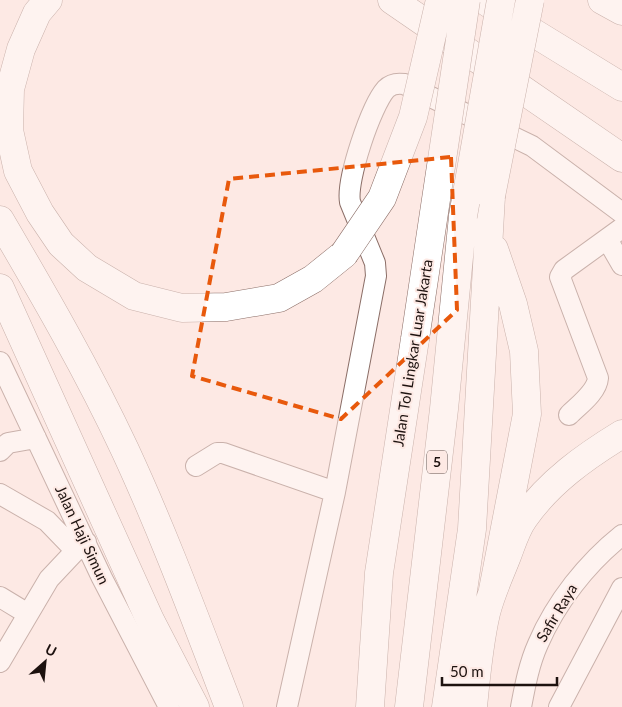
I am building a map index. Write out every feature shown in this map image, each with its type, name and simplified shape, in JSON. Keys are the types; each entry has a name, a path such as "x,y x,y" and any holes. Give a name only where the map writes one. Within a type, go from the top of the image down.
{"highway":[{"path":"48,0 38,13 20,49 10,89 9,130 18,171 40,213 61,244 81,262 134,296 182,308 226,307 279,298 313,279 344,254 382,198 413,116 440,0"},
{"path":"392,0 622,158"},
{"name":"Jalan Tol Lingkar Luar Jakarta","path":"370,707 379,573 466,0"},
{"path":"484,0 622,87"},
{"name":"Jalan Tol Lingkar Luar Jakarta","path":"409,707 444,409 463,216 501,0"},
{"path":"446,707 472,529 491,196 530,0"},
{"path":"602,0 622,10"},
{"path":"0,220 65,331 125,450 182,584 229,707"},
{"path":"490,232 499,267 513,304 524,351 527,414 493,590"},
{"path":"0,288 150,620 195,707"},
{"path":"473,707 486,613 516,532 524,518 541,498 567,473 589,455 622,434"}],"street":[{"path":"286,707 335,492 376,269 350,202 349,194 358,155 371,115 388,87 397,83 404,84 532,146 622,213"},
{"path":"568,415 591,393 597,385 598,378 559,279 564,270 614,234 622,265"},
{"name":"Jalan Haji Simun","path":"0,362 36,438 81,547 102,578 169,707"},
{"path":"0,451 8,443 36,438"},
{"path":"196,466 217,453 223,453 335,492"},
{"path":"0,494 47,521 81,547 49,579 0,662"},
{"name":"Safir Raya","path":"521,707 526,680 538,644 558,607 577,580 622,535"},
{"path":"559,707 622,588"},
{"path":"0,597 28,614"}],"highlighted area":[{"path":"451,157 457,310 341,419 192,376 229,179"}]}
